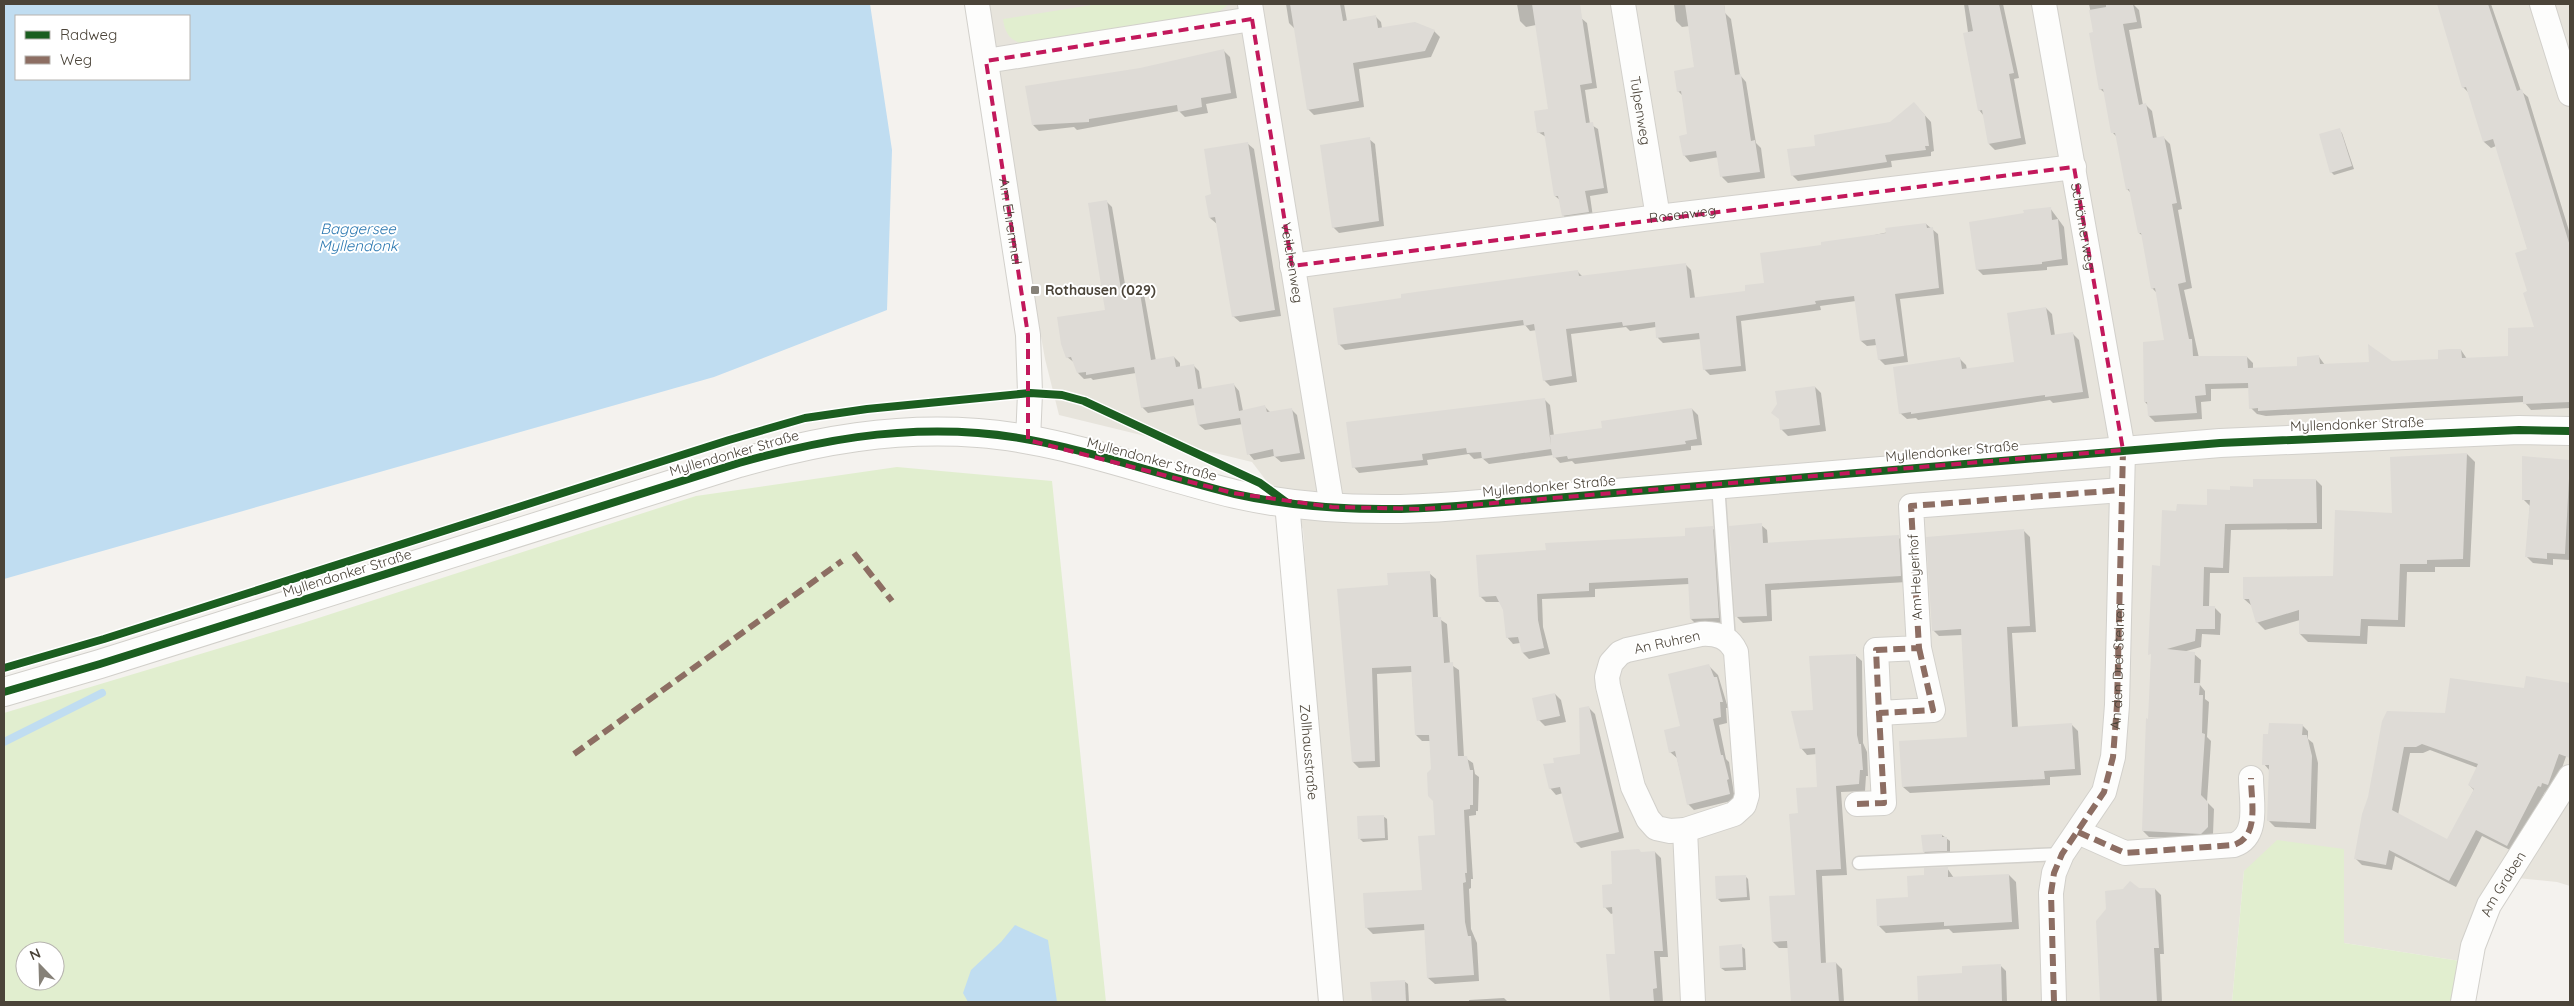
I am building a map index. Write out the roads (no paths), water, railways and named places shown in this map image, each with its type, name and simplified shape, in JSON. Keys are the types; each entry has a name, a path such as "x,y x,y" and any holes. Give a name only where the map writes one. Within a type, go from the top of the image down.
{"street":[{"name":"Am Ehrenmal","path":"977,4 1028,335 1030,392 1028,440"},
{"name":"Tulpenweg","path":"1623,4 1658,217"},
{"name":"Schlömerweg","path":"2044,4 2123,450"},
{"path":"2542,4 2570,94"},
{"name":"Veilchenweg","path":"986,61 1251,11 1332,507"},
{"name":"Rosenweg","path":"1292,266 1658,217 2074,167"},
{"name":"Myllendonker Straße","path":"4,692 100,664 788,449 878,433 925,431 979,433 1028,440 1233,493 1287,503 1332,507 1423,509 2123,450 2239,442 2519,430 2570,431"},
{"name":"An den Drei Steinen","path":"2054,1002 2051,893 2054,873 2062,854 2104,792 2113,757 2117,705 2123,450"},
{"name":"Am Heyerhof","path":"1879,713 1933,710 1918,648 1911,506 2122,490"},
{"name":"Zollhausstraße","path":"1287,503 1331,1002"},
{"name":"An Ruhren","path":"1701,634 1717,634 1729,641 1738,660 1747,795 1744,805 1734,814 1685,830 1670,831 1656,828 1642,809 1633,788 1610,693 1608,670 1620,653 1635,648 1701,634"},
{"path":"1857,804 1884,803 1876,650 1918,648"},
{"name":"Am Graben","path":"2463,1002 2473,946 2489,905 2570,777"},
{"path":"2078,832 2125,853 2234,846 2246,839 2252,828 2251,778"},
{"path":"1685,830 1693,1002"}],"lane":[{"path":"1718,484 1729,641"},
{"path":"1859,863 2062,854"}],"water":[{"name":"Baggersee Myllendonk","path":"4,4 870,4 892,150 887,310 714,377 4,579"},
{"path":"1015,925 1048,940 1057,1002 968,1002 963,993 971,970 1001,942"}],"waterway":[{"path":"4,742 102,693"}],"place":[{"name":"Rothausen (029)","path":"1035,290"}]}
